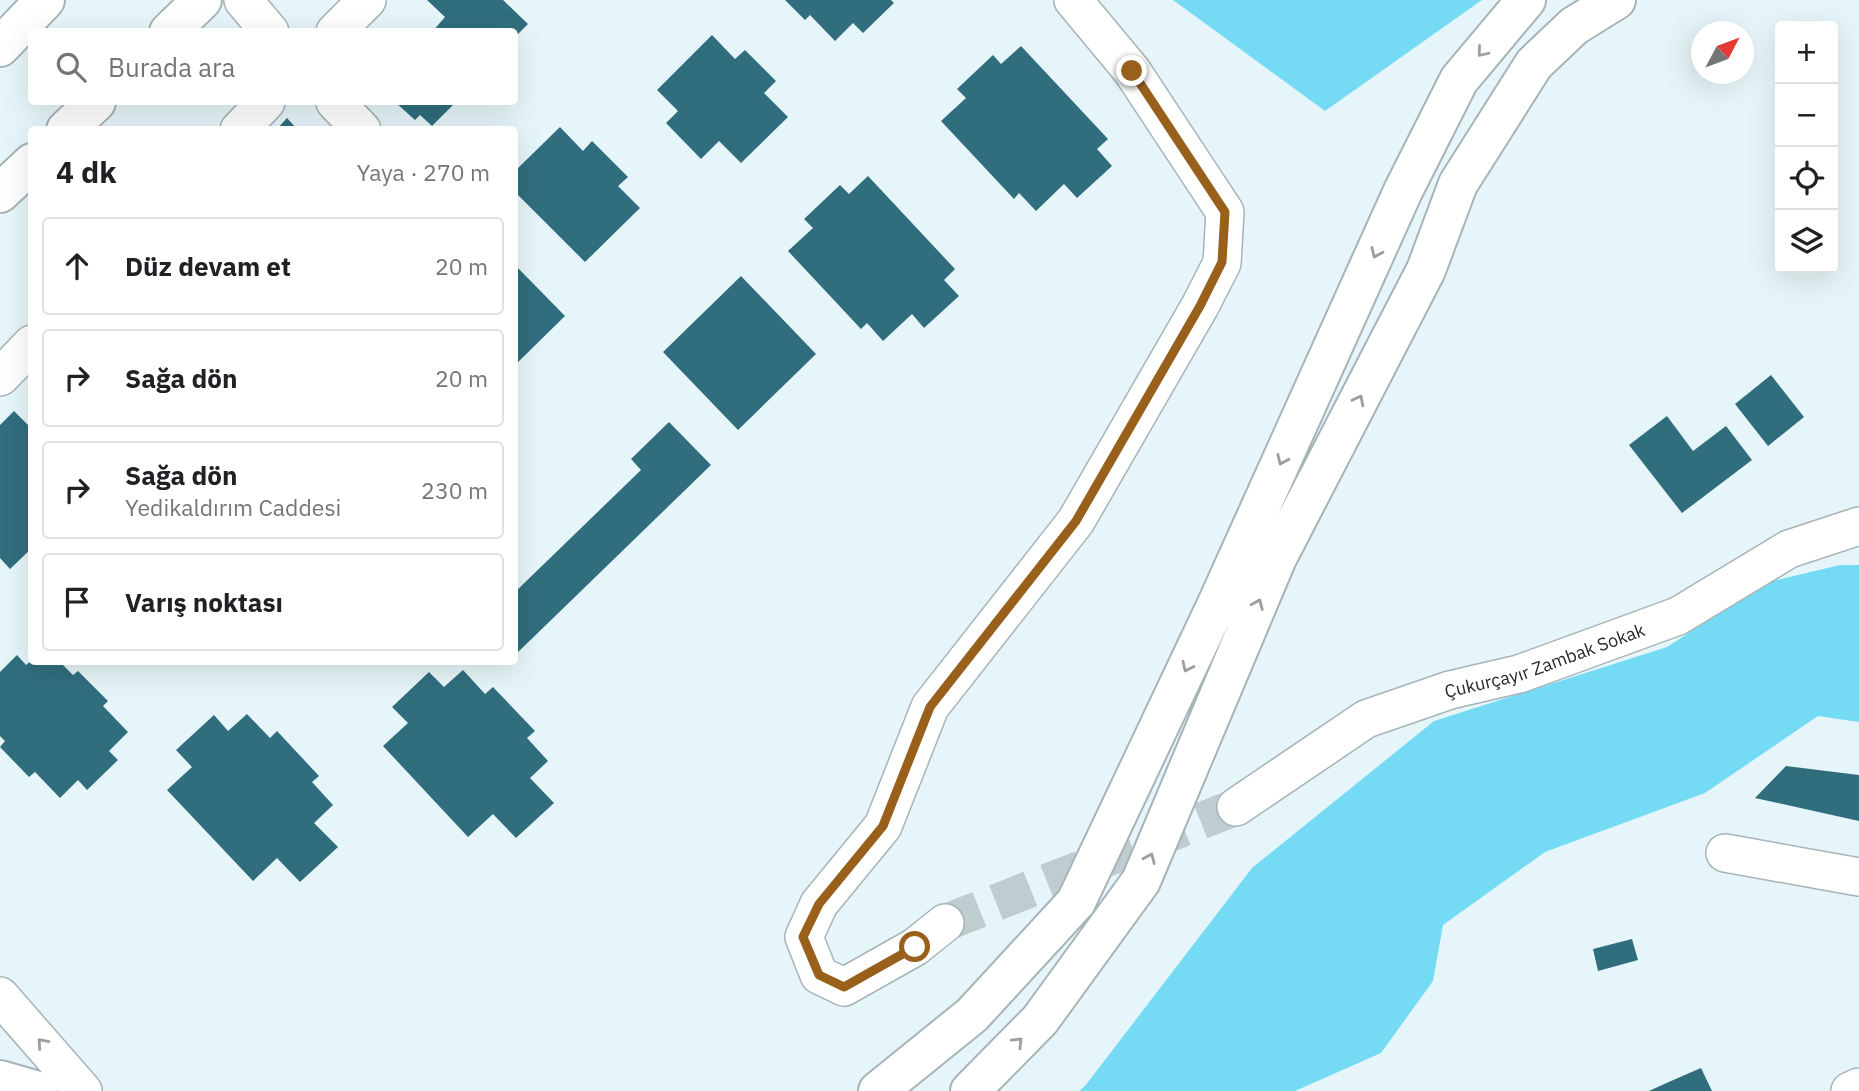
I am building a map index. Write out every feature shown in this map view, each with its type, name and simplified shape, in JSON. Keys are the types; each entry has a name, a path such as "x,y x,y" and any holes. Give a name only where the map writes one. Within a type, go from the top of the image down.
{"main road":[{"path":"0,47 45,0"},
{"path":"173,28 202,0"},
{"path":"878,1091 972,1016 1076,902 1217,604 1403,191 1459,80 1526,0"},
{"path":"970,1091 1040,1020 1140,881 1277,558 1426,270 1458,184 1534,64 1574,26 1616,0"},
{"path":"70,126 93,105"},
{"path":"0,193 28,167"},
{"path":"0,1080 38,1091"}],"street":[{"path":"243,0 267,28"},
{"path":"339,28 367,0"},
{"path":"945,923 915,947 844,987 819,975 803,937 819,904 883,826 930,707 1076,521 1200,306 1222,262 1225,212 1132,71 1073,0"},
{"path":"243,126 264,105"},
{"path":"338,105 358,126"},
{"path":"0,377 28,348"},
{"name":"Çukurçayır Zambak Sokak","path":"1236,807 1366,719 1450,690 1519,674 1678,615 1789,549 1859,526"},
{"path":"1725,853 1859,877"},
{"path":"0,996 83,1091"},
{"path":"1850,1091 1859,1087"}],"shaded area":[{"path":"1173,0 1482,0 1325,111"},
{"path":"1840,565 1859,565 1859,722 1818,716 1705,793 1545,852 1443,925 1433,981 1381,1053 1295,1091 1079,1091 1252,868 1434,721 1667,647 1768,582"}],"building":[{"path":"427,0 503,0 528,24 518,34 518,28 435,28 445,17"},
{"path":"785,0 891,0 894,3 863,33 853,23 835,41 810,15 805,20"},
{"path":"712,35 735,59 745,50 776,81 764,93 788,117 741,163 719,141 701,159 666,123 678,111 657,90"},
{"path":"1021,46 1108,139 1097,149 1112,166 1077,198 1064,184 1036,211 1019,193 1014,199 941,121 966,98 957,89 993,55 1001,64"},
{"path":"398,105 453,105 432,126 420,115 415,120"},
{"path":"287,118 294,126 280,126"},
{"path":"560,127 583,151 592,141 628,177 618,186 640,208 585,262 518,195 518,168"},
{"path":"868,176 955,269 944,280 959,296 924,328 912,314 883,341 867,323 861,329 788,251 813,228 804,219 840,185 849,194"},
{"path":"518,268 565,316 518,362"},
{"path":"741,276 816,354 738,430 663,352"},
{"path":"1771,375 1804,417 1768,446 1735,404"},
{"path":"14,411 28,425 28,552 10,569 0,558 0,425"},
{"path":"1667,416 1693,451 1726,426 1752,460 1682,513 1629,445"},
{"path":"669,422 711,465 518,652 518,589 641,470 631,459"},
{"path":"17,655 26,665 63,665 73,675 78,671 108,701 103,706 128,732 109,751 118,760 87,790 78,780 60,798 35,772 29,777 0,747 5,741 0,736 0,672"},
{"path":"463,670 485,694 493,687 535,731 527,738 548,761 530,778 554,803 516,838 493,814 468,837 383,746 408,723 392,707 429,672 444,687"},
{"path":"247,714 270,738 277,731 319,776 312,782 333,805 314,823 338,847 300,882 277,858 253,881 167,790 192,767 176,750 214,715 228,731"},
{"path":"1786,766 1859,775 1859,821 1755,798"},
{"path":"1632,939 1638,960 1598,971 1593,949"},
{"path":"1701,1068 1712,1091 1649,1091 1671,1081"}],"tunnel":[{"path":"945,923 1236,807"}],"route":[{"path":"915,947 844,987 819,975 803,937 819,904 883,826 930,707 1076,521 1200,306 1222,262 1225,212 1132,71"}]}
